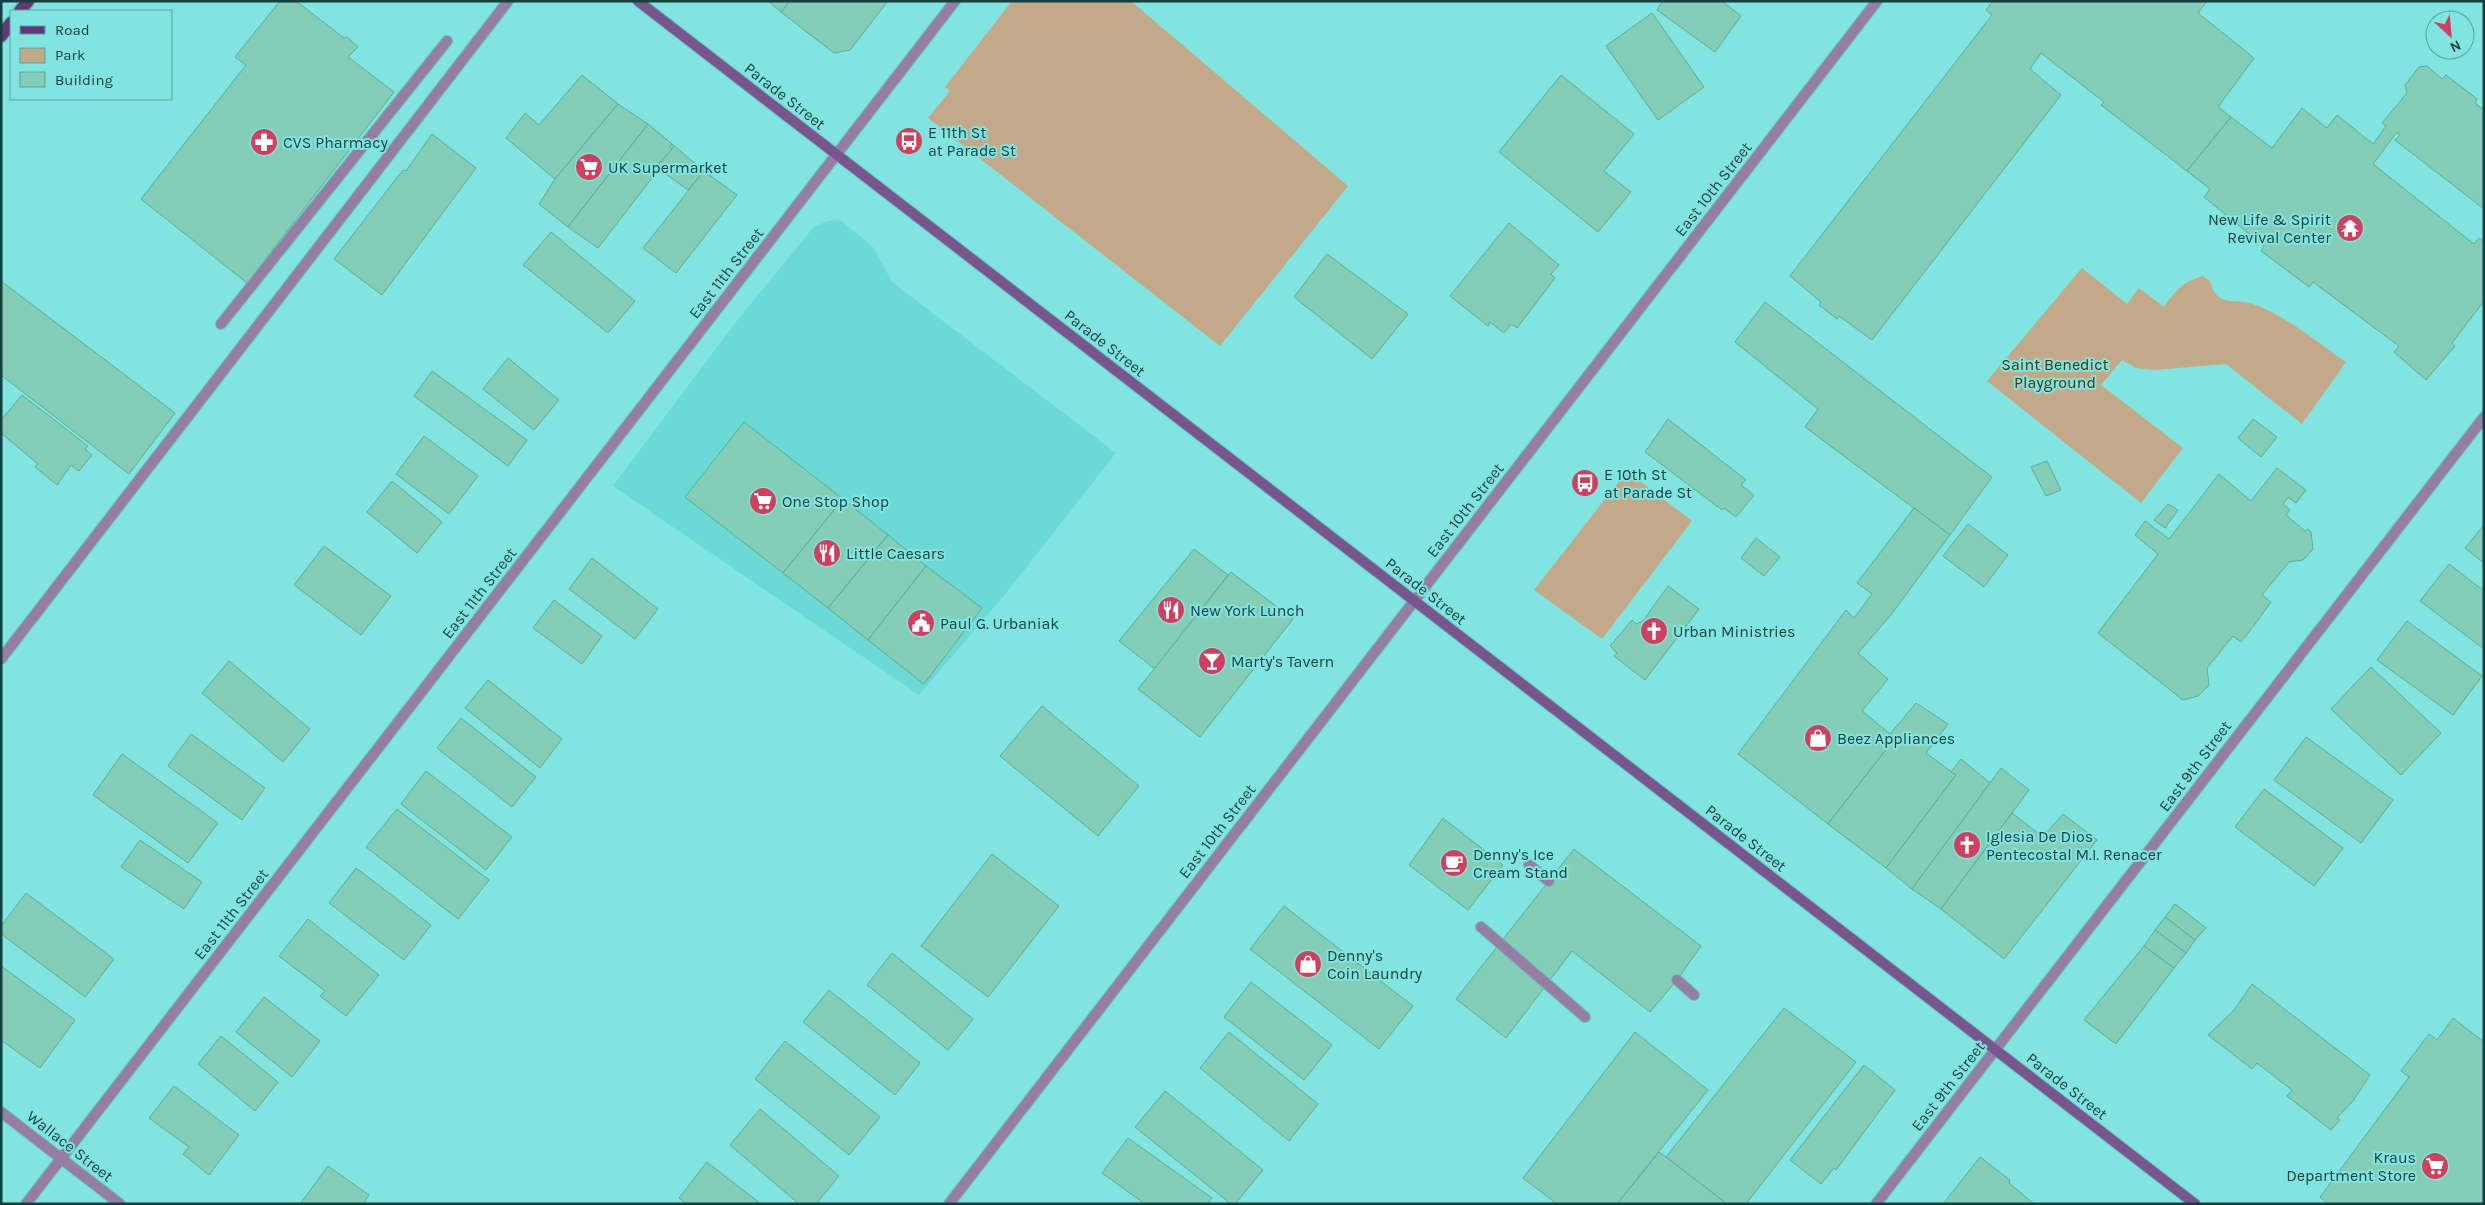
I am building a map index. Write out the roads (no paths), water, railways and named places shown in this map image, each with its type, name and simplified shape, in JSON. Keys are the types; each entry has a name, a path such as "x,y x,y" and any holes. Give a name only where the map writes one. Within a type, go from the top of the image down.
{"main road":[{"name":"Parade Street","path":"638,1 2195,1204"},
{"path":"1,36 10,24"}],"street":[{"path":"1,659 508,1"},
{"name":"East 11th Street","path":"26,1204 955,1"},
{"name":"East 10th Street","path":"949,1204 1877,1"},
{"path":"221,324 447,41"},
{"name":"East 9th Street","path":"1876,1204 2484,417"},
{"path":"1529,865 1549,881"},
{"path":"1481,927 1585,1017"},
{"path":"1677,980 1694,995"},
{"name":"Wallace Street","path":"1,1112 120,1204"}],"place":[{"name":"E 11th St at Parade St","path":"909,141"},
{"name":"CVS Pharmacy","path":"264,142"},
{"name":"UK Supermarket","path":"589,167"},
{"name":"New Life & Spirit Revival Center","path":"2350,228"},
{"name":"E 10th St at Parade St","path":"1585,483"},
{"name":"One Stop Shop","path":"763,501"},
{"name":"Little Caesars","path":"827,553"},
{"name":"New York Lunch","path":"1171,610"},
{"name":"Paul G. Urbaniak","path":"921,623"},
{"name":"Urban Ministries","path":"1654,631"},
{"name":"Marty's Tavern","path":"1212,661"},
{"name":"Beez Appliances","path":"1818,738"},
{"name":"Iglesia De Dios Pentecostal M.I. Renacer","path":"1967,845"},
{"name":"Denny's Ice Cream Stand","path":"1454,863"},
{"name":"Denny's Coin Laundry","path":"1308,964"},
{"name":"Kraus Department Store","path":"2435,1166"}],"park label":[{"name":"Saint Benedict Playground","path":"2055,373"}]}
